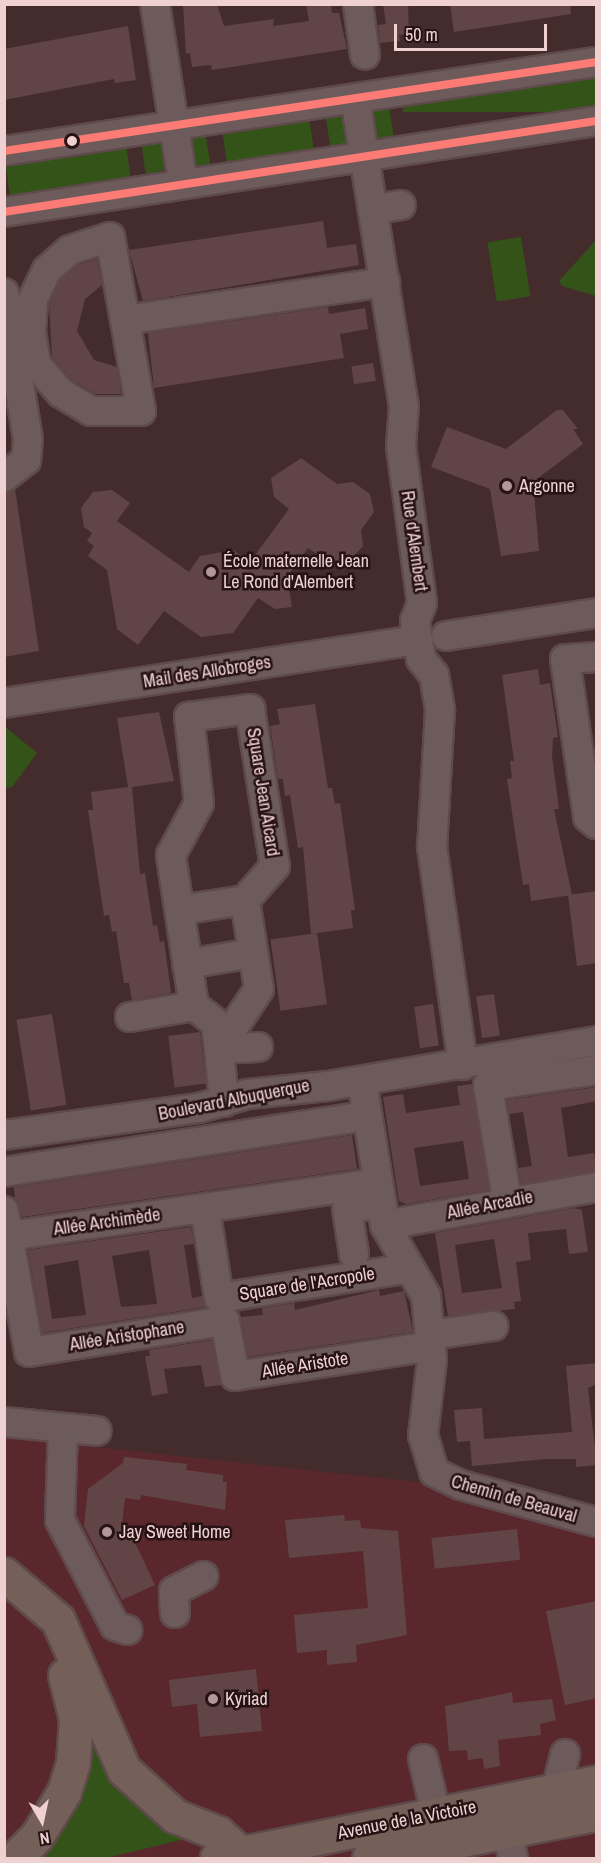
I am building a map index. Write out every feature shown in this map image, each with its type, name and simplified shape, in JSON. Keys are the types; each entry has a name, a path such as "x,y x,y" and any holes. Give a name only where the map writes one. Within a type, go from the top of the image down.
{"main road":[{"path":"4,1574 58,1620 124,1770 168,1812 218,1833 229,1856"},
{"path":"4,1597 32,1619 65,1674 76,1719 73,1763 64,1792 37,1836 15,1858"},
{"name":"Avenue de la Victoire","path":"229,1856 597,1782"},
{"name":"Avenue de la Victoire","path":"369,1858 510,1844 597,1814"}],"street":[{"path":"155,4 183,183"},
{"path":"358,4 365,56"},
{"path":"4,152 597,62"},
{"name":"Rue d'Alembert","path":"356,98 364,155 387,207 385,282 411,379 401,446 422,603 415,621 421,659 434,675 440,710 432,847 463,1065"},
{"path":"4,212 597,121"},
{"path":"110,237 125,320 141,411 91,411 61,393 36,364 31,331 33,299 47,270 70,250 110,237"},
{"path":"125,320 385,282"},
{"path":"4,477 17,470 28,450 5,294"},
{"path":"446,636 597,613"},
{"name":"Mail des Allobroges","path":"4,703 410,641"},
{"path":"597,657 565,659 588,817 597,824"},
{"name":"Square Jean Aicard","path":"194,1006 171,855 199,803 189,717 250,709 275,866 245,900"},
{"path":"180,910 245,900 259,989 219,1049"},
{"path":"187,964 253,952"},
{"path":"130,1017 194,1006 216,1023 224,1102"},
{"name":"Boulevard Albuquerque","path":"4,1135 224,1102 248,1094 362,1081 463,1065 597,1041"},
{"path":"219,1049 258,1047"},
{"path":"507,1200 488,1086 597,1070"},
{"path":"362,1081 381,1204 410,1268 426,1296 430,1340 493,1326"},
{"path":"4,1172 366,1116"},
{"name":"Allée Arcadie","path":"381,1204 507,1200 597,1187"},
{"path":"205,1208 381,1204"},
{"path":"354,1254 346,1209 381,1204"},
{"name":"Allée Archimède","path":"7,1223 205,1208"},
{"name":"Square de l'Acropole","path":"205,1208 219,1298 410,1268"},
{"path":"7,1223 14,1316"},
{"name":"Allée Aristophane","path":"14,1316 29,1352 225,1321"},
{"name":"Allée Aristote","path":"225,1321 235,1376 430,1340"},
{"name":"Chemin de Beauval","path":"430,1340 422,1426 426,1455 434,1472 461,1485 597,1522"},
{"path":"4,1422 97,1431"},
{"path":"63,1428 60,1520 115,1626 127,1630"},
{"path":"176,1613 174,1591 203,1576"},
{"path":"556,1791 565,1754"},
{"path":"423,1759 436,1814"}],"shaded area":[{"path":"5,1437 416,1482 596,1531 596,1858 5,1858"}],"green space":[{"path":"403,74 596,74 596,112 403,112"},
{"path":"389,104 394,141 383,142 375,138 371,113"},
{"path":"337,112 346,117 350,139 345,147 331,151 325,113"},
{"path":"309,116 314,152 227,164 222,128"},
{"path":"205,132 211,168 199,169 193,163 189,142 195,134"},
{"path":"154,139 162,144 166,169 146,177 141,141"},
{"path":"126,145 131,180 10,197 5,162"},
{"path":"521,237 530,296 497,302 487,242"},
{"path":"596,240 596,296 562,286 559,281"},
{"path":"4,726 37,753 12,787 5,788"},
{"path":"83,1727 191,1832 185,1839 106,1858 31,1858"}],"building":[{"path":"183,4 217,4 224,26 274,19 273,26 309,21 306,4 331,4 332,13 339,13 347,49 212,70 211,65 192,67 190,53 186,54"},
{"path":"383,4 408,4 409,33 399,35 400,41 380,43 378,25 386,24"},
{"path":"450,4 570,4 571,14 454,32"},
{"path":"128,26 136,80 115,83 114,79 4,100 4,49"},
{"path":"323,221 327,248 356,244 359,265 143,301 129,250"},
{"path":"97,259 102,285 85,299 77,331 94,360 117,367 121,394 96,394 72,380 52,357 49,303 60,280 78,265"},
{"path":"328,307 329,314 365,308 368,329 340,334 344,358 154,388 148,333"},
{"path":"373,363 376,381 354,384 351,366"},
{"name":"Argonne","path":"557,410 563,410 578,429 573,429 583,444 533,482 539,551 501,556 490,489 431,467 447,427 506,449"},
{"path":"301,458 337,484 353,482 370,494 374,512 361,530 363,546 348,563 334,566 308,548 282,584 289,589 292,607 275,609 258,598 233,633 201,637 164,611 138,645 117,629 107,570 88,556 94,546 87,541 92,533 84,527 81,508 93,492 112,490 130,503 117,521 189,572 200,556 233,550 250,562 289,509 274,497 271,478"},
{"path":"15,489 39,651 4,657 4,493"},
{"path":"538,669 540,685 550,683 558,737 553,738 552,756 559,809 554,809 572,895 531,901 529,884 523,885 507,779 512,778 510,761 514,761 502,675"},
{"path":"315,704 328,788 332,788 335,804 340,803 355,910 351,910 353,928 311,934 303,847 298,848 290,795 285,796 283,779 278,779 270,726 280,724 277,709"},
{"path":"159,712 174,781 132,787 140,874 145,873 153,926 157,925 160,942 164,941 171,993 132,1000 129,983 124,983 116,931 112,932 109,915 104,916 88,810 93,810 91,792 128,787 117,718"},
{"path":"597,891 597,963 577,966 568,895"},
{"path":"317,933 327,1004 280,1011 270,940"},
{"path":"494,994 500,1036 482,1038 476,997"},
{"path":"433,1004 439,1046 420,1048 414,1007"},
{"path":"52,1014 66,1105 31,1110 16,1020"},
{"path":"200,1032 206,1084 175,1088 168,1036"},
{"path":"472,1084 489,1190 406,1204 399,1201 383,1097 403,1094 406,1113 460,1105 457,1086","holes":["463,1141 469,1179 420,1186 414,1148"]},
{"path":"597,1087 597,1101 561,1108 568,1157 594,1153 597,1171 521,1184 518,1168 532,1166 523,1112 509,1114 507,1100"},
{"path":"352,1135 357,1169 22,1217 15,1199 14,1187"},
{"path":"574,1208 582,1210 588,1252 569,1254 566,1229 528,1233 531,1260 516,1262 521,1301 514,1302 515,1309 448,1316 435,1233","holes":["494,1239 502,1288 462,1293 455,1245"]},
{"path":"191,1227 194,1244 184,1245 192,1298 202,1296 206,1307 42,1333 28,1250","holes":["149,1250 157,1304 121,1307 112,1256","78,1260 86,1315 52,1319 44,1266"]},
{"path":"379,1290 380,1296 404,1291 413,1332 248,1357 241,1317 263,1315 262,1308 294,1303 295,1310"},
{"path":"212,1340 221,1385 205,1387 201,1365 164,1369 168,1393 152,1396 145,1356 150,1356 149,1350"},
{"path":"597,1363 597,1384 588,1388 597,1465 576,1467 576,1459 546,1459 472,1466 470,1441 457,1442 454,1410 482,1408 484,1439 572,1432 566,1366"},
{"name":"Jay Sweet Home","path":"124,1457 187,1464 186,1470 223,1475 223,1482 227,1482 225,1510 141,1495 140,1500 125,1498 120,1541 132,1536 155,1585 122,1600 84,1526 88,1489 123,1463"},
{"path":"344,1515 345,1521 360,1520 361,1528 398,1531 407,1635 356,1645 357,1662 327,1665 327,1650 297,1653 294,1615 368,1608 363,1551 289,1558 285,1520"},
{"path":"517,1529 520,1560 435,1569 431,1538"},
{"path":"597,1601 597,1698 565,1705 546,1611"},
{"name":"Kyriad","path":"256,1669 262,1731 200,1737 197,1704 172,1707 169,1680"},
{"path":"512,1692 513,1703 552,1699 556,1720 540,1724 541,1735 498,1740 500,1766 484,1769 483,1758 468,1760 467,1750 449,1751 445,1706"}],"transit line":[{"path":"4,151 596,62"},
{"path":"4,212 596,121"}],"place":[{"name":"Argonne","path":"507,486"},
{"name":"École maternelle Jean Le Rond d'Alembert","path":"211,572"},
{"name":"Jay Sweet Home","path":"107,1532"},
{"name":"Kyriad","path":"213,1699"}]}
